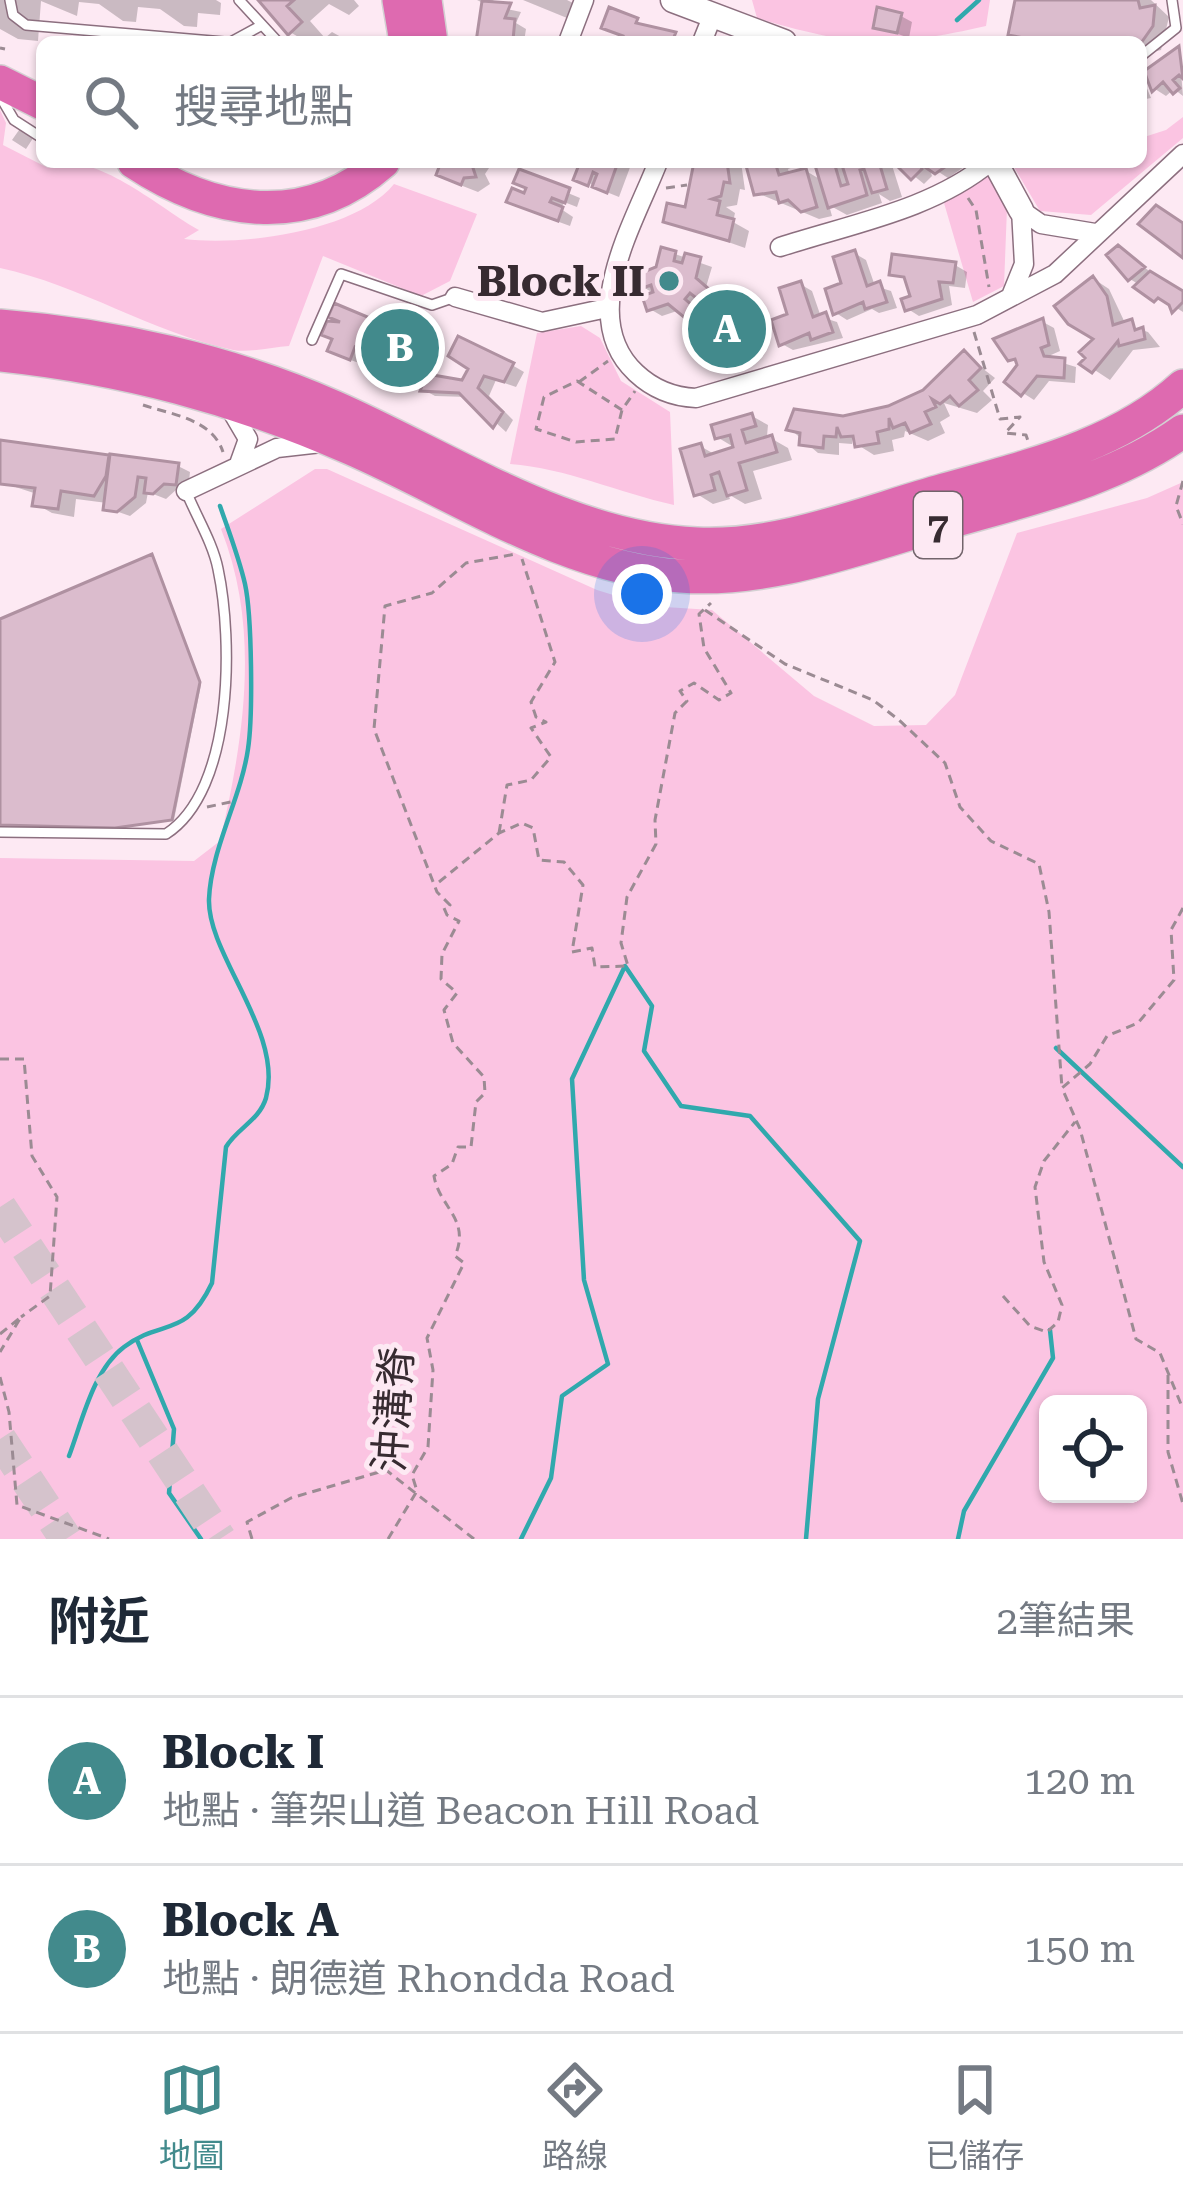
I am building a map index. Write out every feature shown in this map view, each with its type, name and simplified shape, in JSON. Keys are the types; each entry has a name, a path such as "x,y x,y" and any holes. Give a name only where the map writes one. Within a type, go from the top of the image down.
{"highway":[{"path":"408,36 420,2"},
{"path":"420,2 429,36"},
{"path":"1,60 36,77"},
{"path":"1,60 36,97"},
{"path":"145,168 204,200 263,210 322,200 373,168"},
{"path":"182,168 212,183 261,190 297,185 336,168"},
{"name":"7","path":"0,326 82,335 173,369 330,405 577,518 650,540 696,544 800,530 1057,457 1130,425 1183,386"},
{"name":"7","path":"0,356 173,369 219,396 347,446 600,561 640,572 717,577 799,565 1060,490 1138,459 1183,431"}],"street":[{"path":"570,36 584,0"},
{"path":"673,0 767,36"},
{"path":"704,36 712,17"},
{"path":"656,168 608,308 615,345 634,371 661,391 696,398 977,315 1055,274 1183,154"},
{"path":"780,247 935,197 984,168"},
{"path":"996,168 1022,210 1041,224 1095,233"},
{"path":"1010,296 1024,264 1022,210"},
{"path":"455,296 542,322 608,308"},
{"path":"186,491 247,449 245,427 219,396"},
{"path":"231,461 296,444 347,446"}],"lane":[{"path":"10,0 9,9 26,25 156,36"},
{"path":"239,0 272,36"},
{"path":"1172,0 1176,28"},
{"path":"1147,51 1176,28 1183,13"},
{"path":"239,36 262,25"},
{"path":"0,96 14,120 36,134"},
{"path":"312,340 341,274 432,305 455,296"},
{"path":"0,832 166,833 194,807 225,716 229,644 218,564 186,491"}],"path":[{"path":"660,190 687,185"},
{"path":"976,210 988,286"},
{"path":"974,333 1000,419 1020,417 1005,434 1026,435 1028,440"},
{"path":"608,362 579,382 544,397 536,429 576,442 615,439 622,410 636,390"},
{"path":"579,382 622,410"},
{"path":"137,404 200,423 215,435 231,461"},
{"path":"1183,481 1176,506 1183,524"},
{"path":"499,833 507,785 531,779 551,758 531,728 546,720 536,717 531,702 538,681 555,662 520,554 466,563 432,593 385,606 374,728 438,883 499,833 522,823 533,828 539,860 563,862 583,885 572,952 592,948 595,967 628,966 620,943 627,897 656,844 655,820 674,713 687,701 680,691 694,682 719,700 731,693 704,647 699,614 718,596"},
{"path":"705,609 785,664 873,700 945,764 960,807 992,841 1039,864 1049,911 1062,1088 1076,1121 1136,1339 1160,1353 1183,1409"},
{"path":"213,807 235,801"},
{"name":"沖溝脊","path":"388,1539 415,1496 412,1475 428,1447 429,1331 464,1263 455,1256 462,1242 459,1222 434,1175 452,1164 458,1147 471,1147 476,1102 485,1093 484,1078 453,1043 444,1010 457,993 441,979 442,954 459,921 447,915 444,908 450,904 437,892 438,883"},
{"path":"1062,1088 1090,1064 1107,1036 1138,1023 1174,980 1171,930 1183,908"},
{"path":"0,1059 24,1059 32,1156 57,1198 50,1296 0,1334"},
{"path":"1003,1295 1030,1326 1047,1332 1058,1322 1063,1305 1044,1262 1035,1187 1044,1161 1076,1121"},
{"path":"0,1352 21,1317"},
{"path":"1168,1373 1168,1451 1183,1504"},
{"path":"0,1377 9,1412 17,1505 109,1539"},
{"path":"252,1539 247,1522 291,1498 386,1470 474,1539"}],"shaded area":[{"path":"752,0 990,0 986,26 934,36 826,36 757,18"},
{"path":"0,110 6,123 3,145 36,162 36,168 92,168 105,173 199,230 184,239 236,240 296,232 353,214 394,184 477,214 450,281 421,296 323,256 289,346 254,350 203,342 59,285 0,268"},
{"path":"1183,117 1183,138 1091,215 1040,211 1015,168 1147,168 1147,136"},
{"path":"992,168 1007,208 1004,286 973,302 944,203"},
{"path":"581,326 600,338 621,381 670,412 674,505 552,470 510,464 537,333"},
{"path":"315,469 327,469 597,590 649,606 712,610 814,696 874,726 926,725 955,695 1017,533 1147,498 1183,482 1183,1539 0,1539 0,858 194,861 220,841 236,763 244,684 245,645 233,567 221,529"}],"building":[{"path":"258,0 294,0 287,6 302,22 288,35"},
{"path":"1015,0 1138,0 1140,8 1155,5 1153,26 1146,36 1008,35"},
{"path":"482,1 511,3 505,18 515,19 513,36 477,36"},
{"path":"609,7 638,18 636,23 676,32 674,36 623,36 601,28"},
{"path":"877,7 902,13 897,33 873,28"},
{"path":"1179,46 1183,79 1179,75 1173,80 1180,88 1173,94 1163,82 1152,92 1147,69"},
{"path":"439,168 473,168 476,177 464,178 461,185 436,175"},
{"path":"578,168 616,168 607,193 592,187 597,174 593,172 588,186 573,180"},
{"path":"693,168 728,168 730,183 724,182 721,196 712,199 720,201 717,215 734,219 729,241 663,222 667,203 685,207"},
{"path":"747,168 777,168 779,175 806,168 817,207 801,212 788,200 779,203 776,192 754,195"},
{"path":"816,168 836,168 841,186 848,184 843,168 881,168 887,189 872,193 864,169 860,170 867,195 828,208"},
{"path":"899,168 922,168 911,180"},
{"path":"519,169 570,188 565,203 552,198 550,202 563,207 558,221 506,202 512,188 524,193 526,188 513,183"},
{"path":"1156,205 1183,223 1183,258 1138,224"},
{"path":"1118,245 1145,267 1128,281 1106,255"},
{"name":"Block II","path":"661,247 676,251 674,261 682,263 685,253 701,257 696,278 710,290 700,301 690,293 685,299 694,307 685,318 668,304 647,311 642,296 653,292 651,285 640,289 636,275 656,267"},
{"path":"855,250 867,286 880,281 887,302 865,309 863,302 833,315 825,289 841,283 833,257"},
{"path":"892,254 956,262 953,283 939,282 942,299 905,311 901,299 910,296 904,277 889,275"},
{"path":"1150,271 1183,291 1183,302 1172,313 1169,305 1158,298 1154,302 1133,287"},
{"path":"1093,276 1107,296 1113,325 1132,319 1135,330 1143,327 1145,339 1119,346 1118,341 1092,373 1079,364 1085,358 1079,352 1093,339 1068,324 1054,306"},
{"path":"801,281 813,317 826,312 833,332 811,340 809,333 779,346 771,320 787,314 779,288"},
{"path":"711,291 728,305 748,299 752,314 742,317 744,325 755,323 759,339 738,345 735,362 720,359 722,347 715,346 712,357 698,354 702,334 685,319 695,308 703,315 709,310 700,302"},
{"path":"334,303 382,323 376,336 364,332 373,340 368,352 355,347 350,360 327,351 332,339 321,335 327,321 340,322 328,317"},
{"path":"1043,318 1049,345 1041,348 1044,356 1065,358 1064,378 1037,376 1021,396 1004,382 1017,365 1015,359 1008,361 993,339"},
{"path":"382,323 430,341 424,356 413,352 422,360 418,372 404,366 399,380 375,370 380,358 371,354 376,341 388,341 376,336"},
{"path":"458,336 514,363 504,382 484,376 478,388 503,412 493,428 459,393 420,391 427,374 462,380 468,369 448,356"},
{"path":"964,350 981,368 969,380 978,390 959,406 950,396 940,404 932,399 936,407 925,412 931,424 910,433 905,423 893,428 889,418 889,429 877,432 879,443 855,447 853,436 841,437 837,427 836,437 824,436 823,448 799,445 800,433 786,430 794,409 843,416 888,406 923,390"},
{"path":"752,413 756,426 742,430 746,443 772,435 777,452 739,463 747,490 727,496 719,472 711,475 715,490 694,496 680,449 701,443 705,456 733,447 730,435 715,439 711,425"},
{"path":"0,440 109,455 106,476 94,496 61,491 58,509 32,506 35,488 0,484"},
{"path":"110,454 179,463 176,485 164,484 153,494 144,493 146,478 138,477 135,497 117,512 103,510"},
{"path":"152,554 200,682 172,820 115,828 0,825 0,619"}],"waterway":[{"path":"957,20 979,0"},
{"path":"69,1456 90,1397 113,1357 138,1338 182,1321 212,1283 226,1147 266,1098 269,1073 264,1047 220,944 209,899 215,861 244,767 251,714 247,599 220,506"},
{"path":"625,966 652,1006 644,1051 681,1106 750,1116 860,1241 818,1399 806,1539"},
{"path":"521,1539 551,1478 562,1396 608,1364 584,1280 572,1079 624,968"},
{"path":"1056,1048 1183,1167"},
{"path":"958,1539 964,1511 1053,1358 1050,1330"},
{"path":"137,1340 174,1429 169,1493 201,1539"}],"tunnel":[{"path":"0,1207 220,1539"},
{"path":"0,1439 66,1539"}],"place":[{"name":"Block II","path":"669,281"},
{"name":"Block I","path":"727,329"},
{"name":"Block A","path":"400,348"}]}
